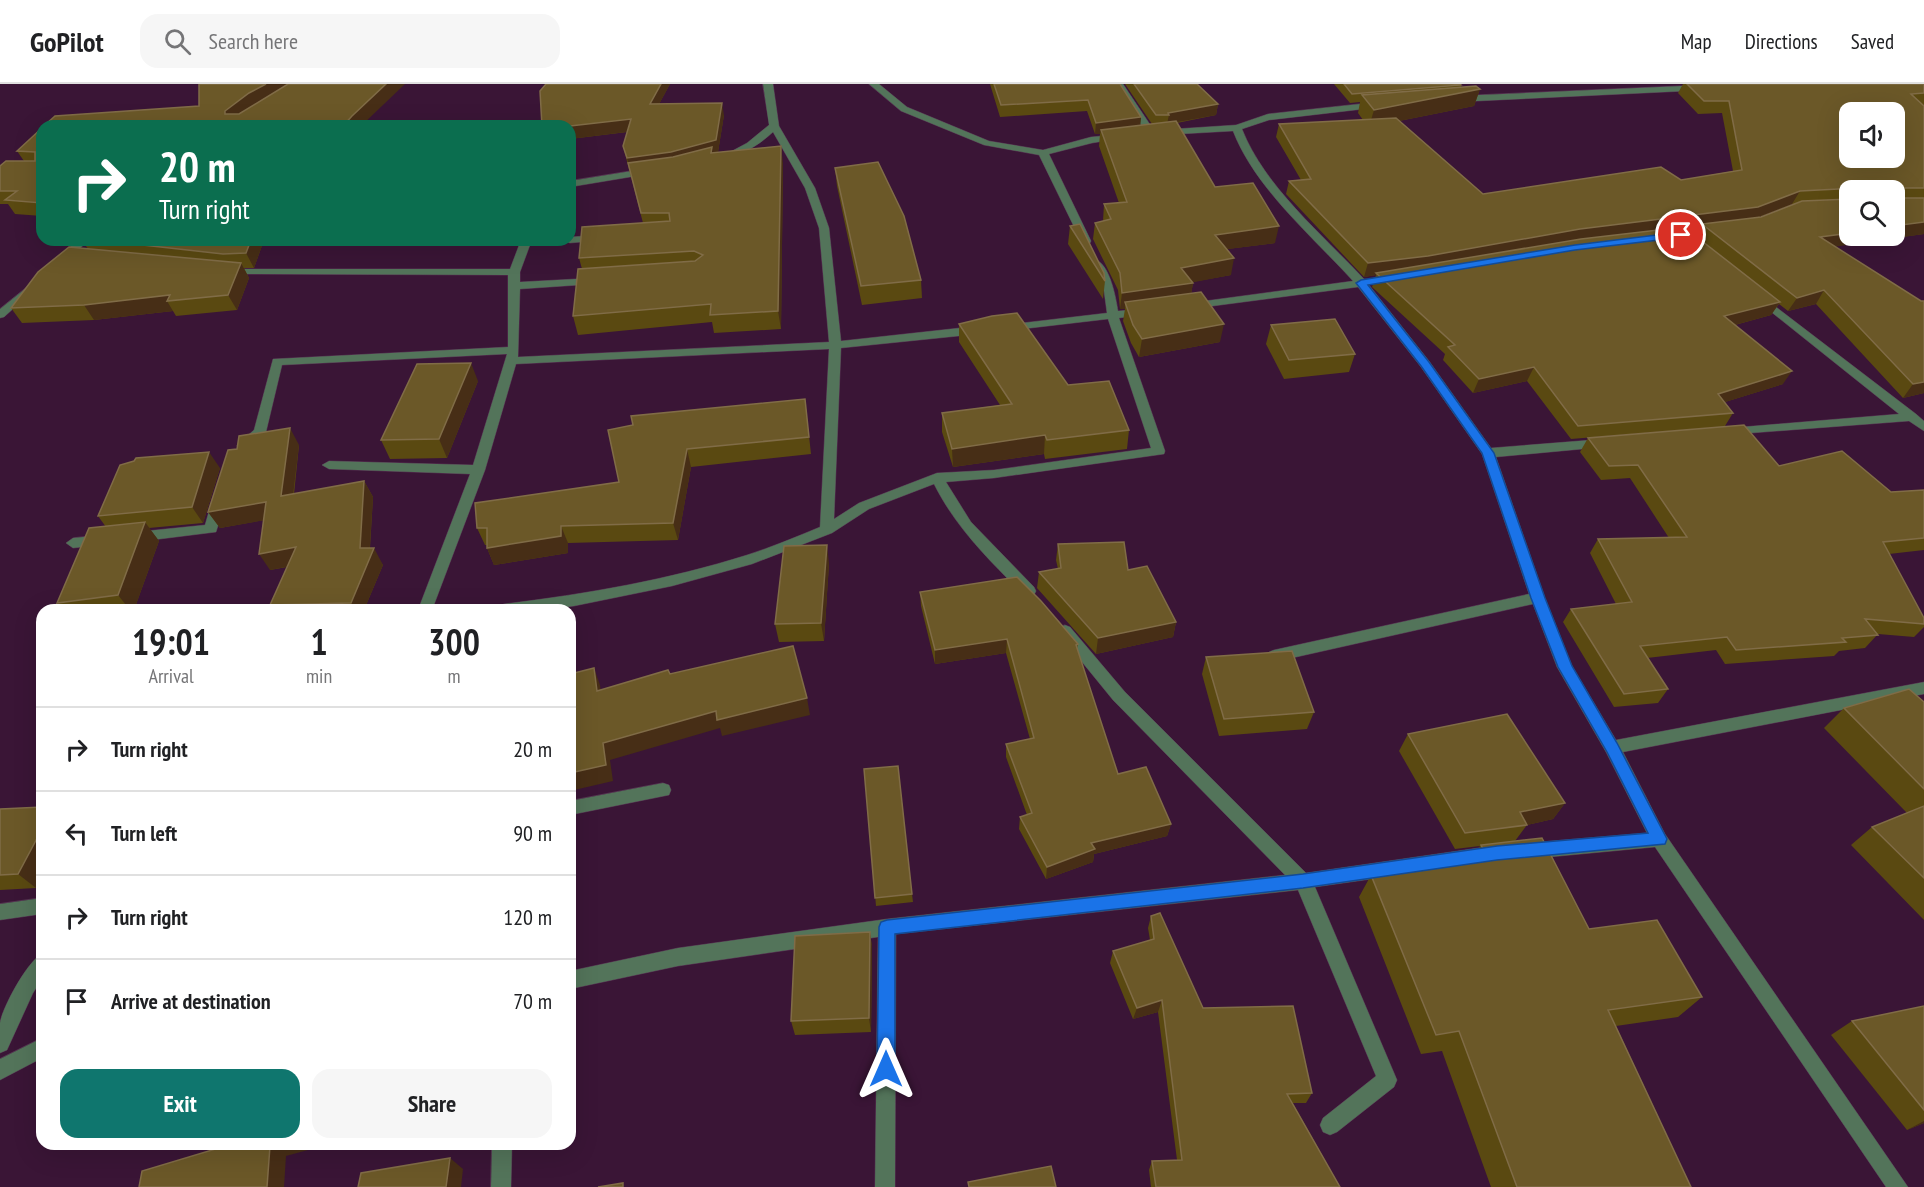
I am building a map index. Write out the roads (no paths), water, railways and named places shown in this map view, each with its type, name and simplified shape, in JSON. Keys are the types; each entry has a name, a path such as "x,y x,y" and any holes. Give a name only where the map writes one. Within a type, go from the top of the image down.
{"street":[{"path":"768,84 774,126 810,188 824,228 835,345 827,530"},
{"path":"874,84 904,109 987,143 1043,153 1091,140 1126,135"},
{"path":"1118,84 1150,132"},
{"path":"1483,84 1494,96"},
{"path":"1439,100 1707,87 1722,84"},
{"path":"1138,134 1237,128 1268,117 1395,104"},
{"path":"714,160 744,149 764,136 774,126"},
{"path":"1237,128 1246,151 1271,186 1361,283 1425,364 1488,453 1538,598 1565,667 1612,747 1659,839 1898,1187"},
{"path":"551,604 672,581 752,559 827,530 864,506 937,478 1015,471 1159,451 1113,316 1110,291 1043,153"},
{"path":"576,183 665,169"},
{"path":"576,240 614,238"},
{"path":"0,315 46,274 72,256 80,246"},
{"path":"426,604 478,470 512,356 514,272 524,246"},
{"path":"209,271 514,272"},
{"path":"513,286 606,280"},
{"path":"1172,309 1382,280"},
{"path":"1745,286 1924,427"},
{"path":"233,454 260,432 277,362 835,345 1149,312"},
{"path":"1712,434 1912,417"},
{"path":"1488,453 1617,442"},
{"path":"329,465 478,470"},
{"path":"937,478 947,500 970,533 1038,600"},
{"path":"73,543 211,529 224,486"},
{"path":"1274,656 1538,598"},
{"path":"1054,617 1119,696 1303,881 1386,1080 1330,1125"},
{"path":"1612,747 1924,688"},
{"path":"576,807 663,790"},
{"path":"576,979 678,957 887,927 1303,881 1497,853 1659,839"},
{"path":"0,912 36,907"},
{"path":"885,1187 887,927"},
{"path":"0,1043 26,987 36,972"},
{"path":"0,1070 36,1051"},
{"path":"501,1187 502,1150"}]}
